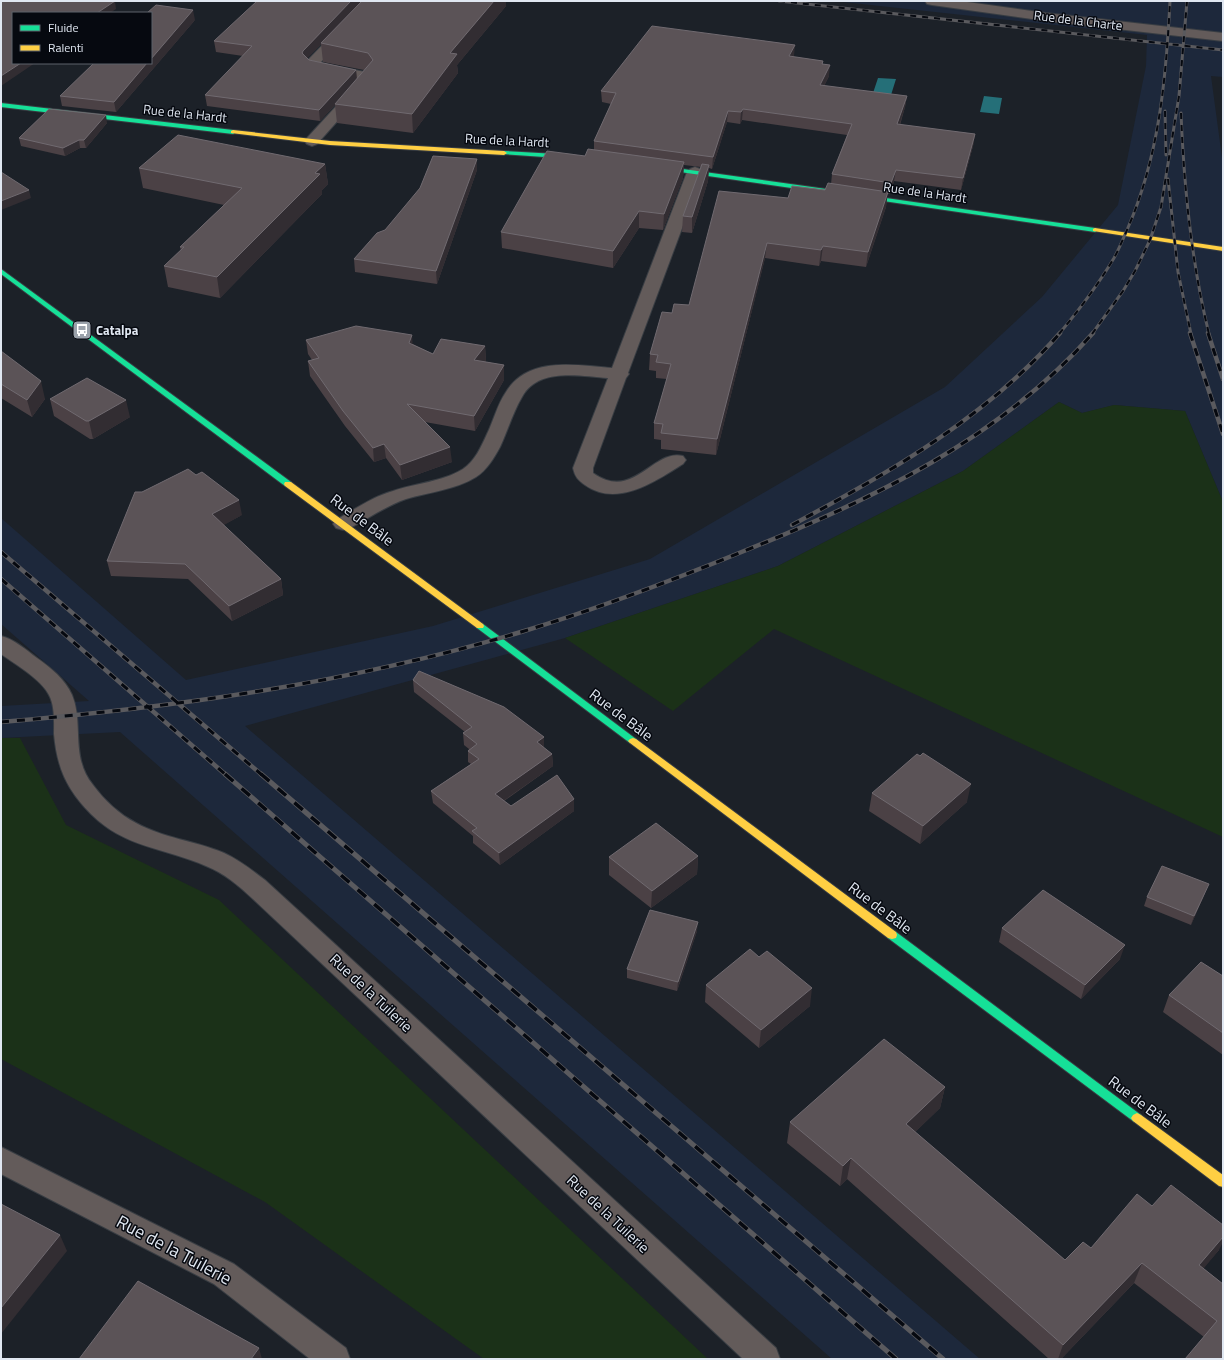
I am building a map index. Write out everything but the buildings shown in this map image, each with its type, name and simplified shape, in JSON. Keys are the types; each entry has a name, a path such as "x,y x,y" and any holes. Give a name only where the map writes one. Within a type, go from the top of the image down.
{"main road":[{"name":"Rue de la Hardt","path":"1,105 312,141 584,158"},
{"path":"644,165 836,192"},
{"name":"Rue de la Hardt","path":"852,195 1223,249"},
{"name":"Rue de Bâle","path":"1,271 343,524 1223,1182"}],"street":[{"path":"312,141 367,80 365,76 316,67 312,63 372,1"},
{"name":"Rue de la Charte","path":"932,1 1046,17 1223,37"},
{"path":"676,460 644,480 622,488 598,485 584,475 584,462 620,374 668,241 695,172"},
{"path":"343,524 391,498 456,479 475,468 482,461 498,434 515,392 527,379 536,374 558,370 620,374"},
{"name":"Rue de la Tuilerie","path":"1,643 51,682 59,691 63,702 66,753 70,770 80,786 106,814 129,830 173,846 210,857 229,867 262,892 765,1359"},
{"name":"Rue de la Tuilerie","path":"1,1160 224,1274 335,1359"}],"shaded area":[{"path":"834,1 1223,1 1223,77 1211,76 1223,165 1223,502 1185,411 1114,405 1082,413 1059,402 963,471 778,566 565,638 245,726 980,1359 832,1359 120,732 1,738 1,706 89,701 1,624 1,518 186,680 433,626 650,559 945,387 1042,297 1118,205 1146,66 1147,35"},
{"path":"878,78 896,79 891,95 873,93"},
{"path":"984,96 1002,98 999,114 980,112"}],"green space":[{"path":"1059,402 1082,413 1114,405 1185,411 1223,502 1223,837 774,629 673,711 565,638 778,566 963,471"},
{"path":"1,738 20,738 66,825 219,900 708,1359 484,1359 265,1202 1,1059"}],"railway":[{"path":"779,1 1167,44"},
{"path":"1167,44 1170,1"},
{"path":"1183,46 1187,1"},
{"path":"1059,334 1088,297 1114,258 1138,202 1147,175 1154,146 1163,89 1167,44"},
{"path":"1167,44 1183,46"},
{"path":"1092,334 1123,291 1135,271 1150,240 1161,207 1179,96 1183,46"},
{"path":"1183,46 1223,50"},
{"path":"1165,111 1166,155"},
{"path":"1181,113 1189,224 1197,279 1209,334"},
{"path":"1168,179 1178,272 1191,334"},
{"path":"792,525 900,464 969,417 1032,363 1060,333"},
{"path":"177,703 328,679 457,650 549,623 606,604 689,573 840,510 932,462 976,435 1018,404 1057,370 1093,333"},
{"path":"1190,333 1223,434"},
{"path":"1208,333 1223,379"},
{"path":"1,552 177,703"},
{"path":"1,579 148,707"},
{"path":"148,707 177,703"},
{"path":"177,703 262,775"},
{"path":"1,722 148,707"},
{"path":"148,707 226,775"},
{"path":"225,774 896,1359"},
{"path":"261,774 943,1359"}],"traffic: fast":[{"path":"1,105 233,132"},
{"path":"504,153 574,157"},
{"path":"654,167 826,191"},
{"path":"858,196 1095,230"},
{"path":"1,271 288,484"},
{"path":"480,626 633,741"},
{"path":"892,935 1137,1118"}],"traffic: slow":[{"path":"233,132 330,143 504,153"},
{"path":"1095,230 1223,249"},
{"path":"288,484 480,626"},
{"path":"633,741 892,935"},
{"path":"1137,1118 1223,1182"}],"place":[{"name":"Catalpa","path":"82,330"}]}
